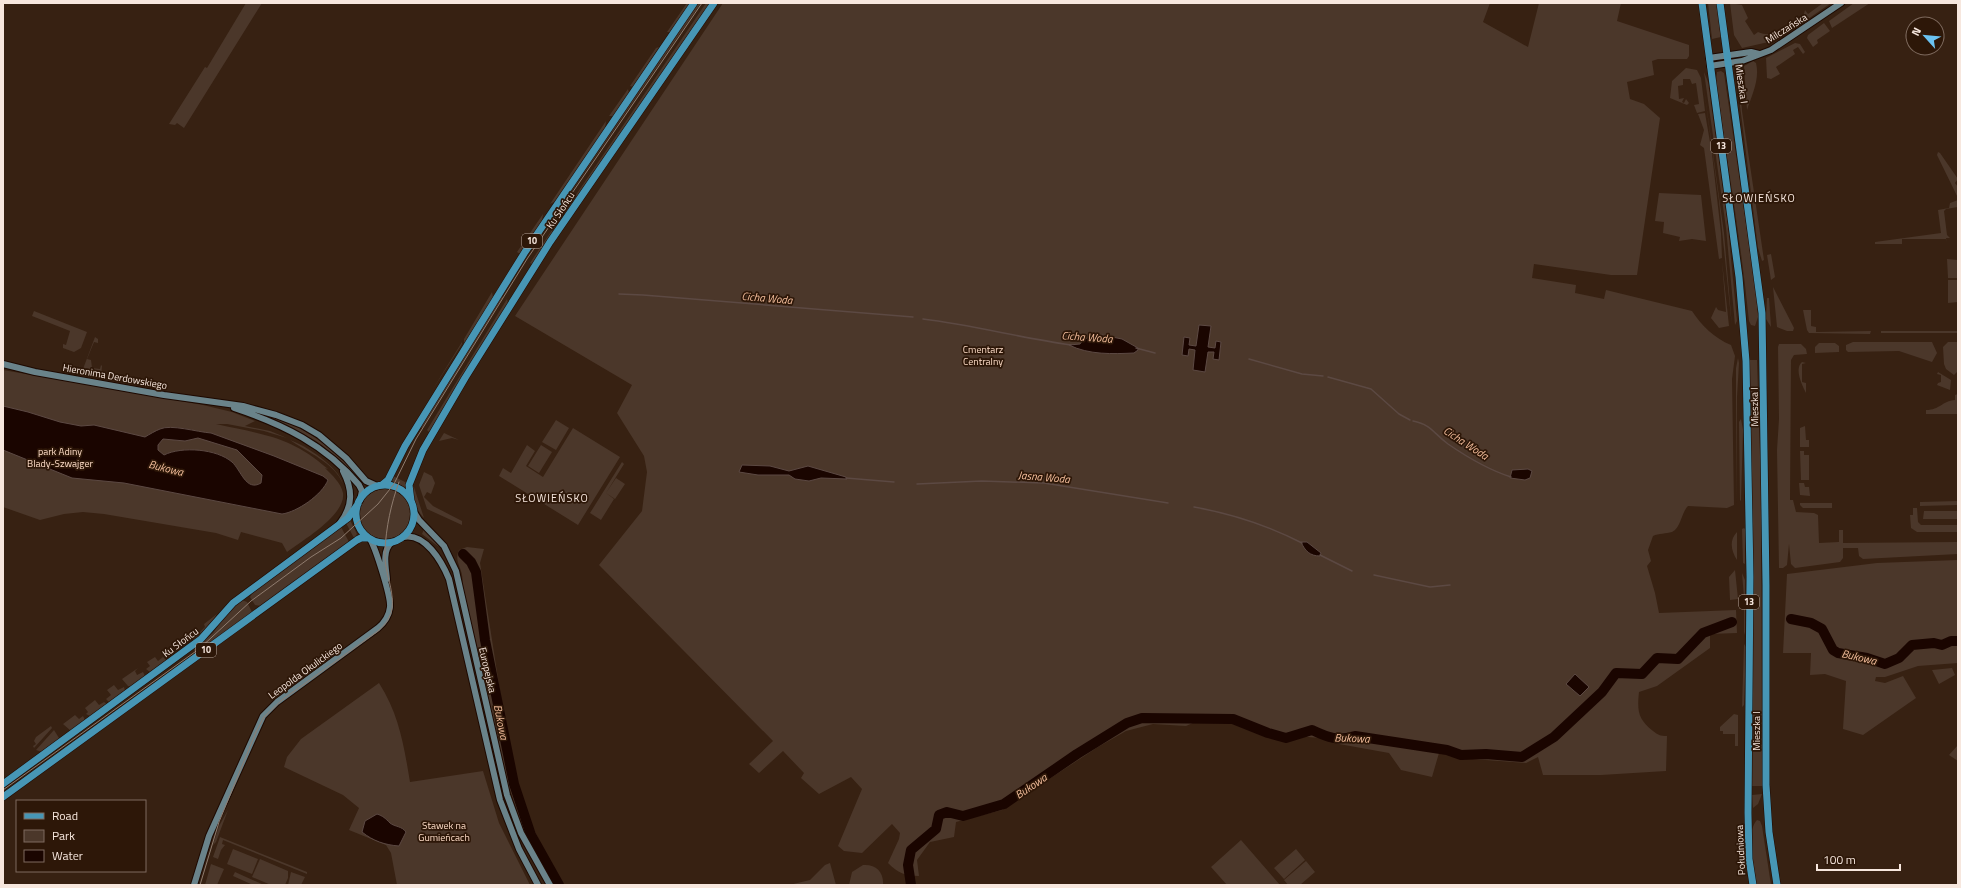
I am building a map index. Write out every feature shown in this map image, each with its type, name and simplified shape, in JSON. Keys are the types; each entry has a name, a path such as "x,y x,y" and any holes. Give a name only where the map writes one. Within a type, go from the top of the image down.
{"main road":[{"name":"Ku Słońcu","path":"380,486 388,480 405,446 522,256 694,3"},
{"name":"Ku Słońcu","path":"411,501 409,485 423,450 461,384 537,262 714,3"},
{"name":"Mieszka I","path":"1702,3 1739,277 1746,361 1750,577 1748,813"},
{"name":"Mieszka I","path":"1720,3 1762,314 1766,593 1767,814 1777,885"},
{"name":"Milczańska","path":"1710,66 1742,61 1778,46 1842,3"},
{"name":"Milczańska","path":"1709,58 1750,52 1759,54"},
{"name":"Hieronima Derdowskiego","path":"3,364 89,382 243,406 276,415 311,430 336,449 370,483 380,486"},
{"name":"Hieronima Derdowskiego","path":"223,404 263,418 320,447 359,485 362,491 359,502"},
{"path":"337,526 347,512 351,497 348,480 338,463"},
{"path":"380,486 398,488 406,494 411,501"},
{"name":"10","path":"359,502 367,491 380,486"},
{"name":"10","path":"411,501 414,512"},
{"name":"Ku Słońcu","path":"3,784 196,643 210,630 233,602 351,515 359,502"},
{"path":"359,502 356,513 357,522 361,531 369,539 380,543 391,543 403,537 412,526 414,512"},
{"name":"Europejska","path":"414,512 418,520 444,546 456,571 508,795 524,839 550,885"},
{"name":"Europejska","path":"403,537 414,537 425,544 440,562 449,579 499,795 515,840 538,885"},
{"name":"10","path":"3,797 357,540 361,538 369,539"},
{"name":"Leopolda Okulickiego","path":"369,539 374,547 388,591"},
{"name":"Leopolda Okulickiego","path":"194,885 210,836 263,716 277,702 382,624 390,608 386,553 391,543"},
{"name":"Południowa","path":"1748,813 1749,853 1753,885"}],"green space":[{"path":"246,3 262,3 184,128 177,123 175,125 169,124 205,67 207,68"},
{"path":"687,3 691,3 670,32 667,32"},
{"path":"697,3 701,3 558,211 558,210"},
{"path":"706,3 710,3 567,213 563,214"},
{"name":"Cmentarz Centralny","path":"723,3 1490,3 1483,22 1528,47 1539,3 1621,3 1617,21 1689,45 1689,56 1687,59 1658,59 1652,61 1654,75 1627,82 1630,99 1644,104 1660,118 1637,275 1611,275 1534,264 1532,278 1576,285 1575,293 1604,299 1606,290 1692,311 1709,331 1719,339 1731,345 1735,356 1732,379 1734,505 1727,508 1688,506 1675,530 1653,536 1648,550 1651,561 1647,566 1659,613 1736,610 1737,633 1710,634 1710,648 1657,686 1639,692 1638,704 1641,718 1644,723 1656,733 1667,736 1666,771 1601,775 1543,775 1538,757 1526,763 1459,758 1448,753 1439,753 1432,777 1401,770 1389,753 1339,744 1321,738 1308,737 1299,733 1285,736 1268,733 1233,719 1204,718 1186,726 1153,724 1126,731 1098,747 1002,810 956,822 954,837 930,842 917,860 919,876 902,873 888,863 899,839 900,833 892,824 862,853 844,851 838,846 862,789 851,777 819,794 801,778 804,773 783,751 759,773 749,764 773,741 599,565 642,511 647,472 644,456 617,413 632,385 515,316"},
{"path":"1708,3 1717,3 1721,37 1712,39"},
{"path":"1730,3 1742,5 1748,18 1745,21 1754,35 1758,32 1770,34 1783,31 1799,20 1803,15 1807,20 1773,41 1742,48 1734,35"},
{"path":"1823,3 1831,3 1808,19 1804,14 1805,10 1808,14"},
{"path":"1854,3 1870,3 1832,28 1829,21"},
{"path":"1824,23 1830,31 1817,40 1818,43 1813,47 1807,38 1808,35"},
{"path":"1795,43 1800,44 1805,52 1803,54 1798,47 1793,50 1795,54 1776,67 1780,74 1771,79 1767,78 1766,58"},
{"path":"659,47 633,87 630,86 656,48"},
{"path":"1753,61 1756,63 1757,75 1755,87 1747,110 1744,66"},
{"path":"1686,68 1697,70 1701,78 1705,111 1697,113 1694,105 1699,104 1696,83 1692,84 1690,79 1683,79 1683,85 1678,86 1679,99 1684,98 1682,102 1684,103 1686,99 1689,103 1687,105 1670,98 1672,81"},
{"path":"1738,68 1742,111 1764,260 1762,261 1758,248 1736,74"},
{"path":"1721,71 1724,73 1757,299 1758,317 1755,326 1751,325 1749,321 1738,231 1716,82 1717,72"},
{"path":"1704,72 1708,82 1728,227 1737,321 1735,325 1726,228"},
{"path":"1702,74 1724,233 1732,327 1719,201"},
{"path":"628,89 629,93 614,116 609,116"},
{"path":"1705,113 1712,154 1721,233 1722,258 1719,259 1704,148 1700,145 1704,130 1698,114"},
{"path":"606,121 605,129 556,201 550,204"},
{"path":"1938,152 1958,179 1955,183 1958,187 1958,198 1937,155"},
{"path":"1659,193 1701,195 1706,241 1692,239 1679,241 1680,237 1663,233 1664,222 1655,221"},
{"path":"1958,200 1958,207 1946,209 1944,211 1947,235 1950,238 1946,238 1947,243 1946,239 1902,239 1902,244 1875,244 1875,242 1941,233 1938,210 1949,208 1950,203"},
{"path":"543,214 542,221 520,254 517,252"},
{"path":"556,224 557,227 532,264 530,263"},
{"path":"1771,254 1775,277 1771,280 1767,255"},
{"path":"1947,259 1958,260 1958,278 1948,278"},
{"path":"1722,261 1729,326 1719,328 1711,318 1716,307 1718,310 1726,312"},
{"path":"1948,280 1958,280 1958,302 1948,303"},
{"path":"1773,287 1794,328 1793,331 1787,331 1777,327"},
{"path":"492,292 493,297 464,344 464,339"},
{"path":"500,297 503,297 422,428 420,426"},
{"path":"1767,298 1769,298 1771,327 1766,319"},
{"path":"507,299 508,303 429,432 427,430"},
{"path":"1803,310 1811,310 1811,326 1816,327 1816,332 1871,331 1870,334 1809,333"},
{"path":"34,311 87,332 81,348 74,352 63,348 63,344 66,345 70,331 32,316"},
{"path":"1881,331 1958,331 1958,333 1881,333"},
{"path":"95,337 98,339 98,343 94,342 87,359 91,360 92,368 100,369 101,365 102,366 101,376 84,373 83,369"},
{"path":"462,342 462,344 431,392"},
{"path":"1853,342 1932,342 1937,353 1932,362 1899,351 1848,352 1846,350 1846,345"},
{"path":"1948,342 1958,342 1958,371 1954,375 1946,369 1944,364 1943,347"},
{"path":"1819,343 1835,343 1839,346 1839,352 1815,353 1815,347"},
{"path":"1779,344 1801,344 1806,349 1807,354 1794,355 1791,360 1790,500 1793,500 1796,512 1814,513 1818,515 1819,543 1839,542 1839,530 1843,530 1843,543 1958,542 1958,554 1863,559 1859,556 1858,548 1843,548 1843,558 1840,562 1795,568 1791,564 1789,544 1787,565 1783,568 1779,568 1777,450 1779,419"},
{"path":"1738,358 1739,363 1737,397 1736,503 1736,368"},
{"path":"1749,360 1757,360 1761,489 1762,786 1752,786 1753,634"},
{"path":"1802,362 1806,363 1802,364 1802,382 1806,383 1806,393 1801,382 1799,373"},
{"name":"park Adiny Blady-Szwajger","path":"3,370 203,405 232,412 255,421 245,426 270,431 287,438 264,431 227,424 216,424 263,434 289,443 301,450 328,469 325,468 336,479 342,489 342,501 338,510 331,518 313,534 287,552 282,543 241,532 238,540 216,533 104,514 83,512 64,514 40,520 3,507"},
{"path":"1938,372 1951,380 1950,390 1937,385 1941,382 1941,375 1937,374"},
{"path":"1958,394 1958,414 1926,414 1926,410 1935,409 1947,402 1955,400 1955,395"},
{"path":"267,415 295,426 318,440 360,478 358,479 340,460 316,441"},
{"path":"1741,419 1743,430 1740,501 1739,422"},
{"path":"556,420 569,428 556,450 542,442"},
{"path":"1805,426 1806,440 1809,440 1809,447 1800,447 1800,428"},
{"path":"573,428 620,457 578,525 499,476 503,468 511,473 527,445 535,451 526,466 543,477"},
{"path":"444,433 459,440 452,438 439,441"},
{"path":"290,440 321,458 334,470"},
{"path":"541,445 552,452 539,473 528,466"},
{"path":"1800,451 1804,451 1804,455 1809,455 1809,480 1801,480"},
{"path":"622,462 624,464 606,493 614,499 601,520 590,513"},
{"path":"424,472 432,476 435,483 431,494 427,492 424,497 433,506 462,521 462,525 427,509 419,485"},
{"path":"393,476 407,483 405,487 392,481"},
{"path":"616,478 625,484 615,499 606,493"},
{"path":"1799,483 1804,483 1805,487 1809,487 1810,496 1800,495"},
{"path":"412,486 414,487 424,518 415,504"},
{"path":"380,489 390,489 403,496 410,509 410,519 403,532 390,539 380,539 371,535 364,528 360,519 360,509 364,500 371,493"},
{"path":"1958,501 1958,505 1920,506 1920,502"},
{"path":"1800,503 1832,503 1832,508 1803,508"},
{"path":"1913,508 1917,508 1918,522 1921,525 1958,525 1958,532 1917,532 1911,528 1910,515 1913,515"},
{"path":"1924,511 1958,511 1958,519 1923,519"},
{"path":"350,520 357,534 354,538 346,523"},
{"path":"341,527 349,542 261,606 255,605 250,597 253,592"},
{"path":"1744,528 1745,564 1743,563 1742,529"},
{"path":"424,529 433,538 439,547 422,534"},
{"path":"1737,532 1737,560 1733,553 1732,542 1734,535"},
{"path":"467,547 484,549 480,563 507,736 522,801 527,816 539,840 532,846 523,828 507,781 462,584 462,575 457,559 459,550"},
{"path":"1958,560 1958,663 1918,666 1885,677 1876,677 1875,681 1885,683 1903,676 1916,698 1863,735 1843,729 1846,681 1825,674 1810,675 1811,653 1783,653 1787,574 1877,563"},
{"path":"1735,570 1738,599 1730,600 1729,577"},
{"path":"1742,573 1745,580 1744,635 1744,598"},
{"path":"242,600 247,602 252,612 197,654 193,649 213,633 229,610"},
{"path":"217,614 208,628 194,641 193,639 205,627 204,624"},
{"path":"1744,644 1746,647 1744,705 1742,707"},
{"path":"155,657 158,661 163,657 166,660 164,664 150,672 146,669 150,666 147,662"},
{"path":"138,668 135,671 137,675 143,672 145,676 132,687 128,686 122,679"},
{"path":"1952,668 1955,675 1939,684 1932,670"},
{"name":"Stawek na Gumieńcach","path":"379,683 396,718 403,743 410,782 483,771 499,823 530,885 397,885 391,853 386,845 349,830 359,808 343,795 284,767 287,757 301,739"},
{"path":"114,685 118,690 124,687 125,691 109,702 106,699 111,695 107,690"},
{"path":"95,700 99,705 104,702 107,704 92,717 86,714 88,712 85,708"},
{"path":"1734,714 1738,715 1738,746 1735,746 1735,734 1723,734 1723,731 1720,731 1720,727"},
{"path":"75,715 79,719 83,716 85,720 71,731 63,724"},
{"path":"51,726 52,728 34,748 33,746 36,744 34,741 36,737"},
{"path":"54,730 59,738 58,741 42,752 36,750"},
{"path":"1958,745 1958,761 1949,755"},
{"path":"1762,794 1758,804 1753,808 1752,795"},
{"path":"228,810 216,842 213,845 219,826"},
{"path":"1757,820 1760,821 1762,826 1771,885 1756,885 1751,851 1751,833"},
{"path":"220,837 307,872 307,874 223,840 222,844 225,845 221,850 218,859 213,857"},
{"path":"1241,840 1280,885 1227,885 1211,867"},
{"path":"233,849 258,859 252,874 227,864"},
{"path":"1296,849 1305,860 1284,879 1274,868"},
{"path":"260,859 288,871 288,878 285,885 271,885 252,877"},
{"path":"1306,861 1315,872 1300,885 1288,885 1284,880"},
{"path":"830,863 836,885 789,885 810,880 825,865"},
{"path":"211,864 224,869 217,885 205,885"},
{"path":"863,865 875,867 881,873 883,885 849,885 852,872"},
{"path":"235,872 264,885 253,885 233,876"},
{"path":"291,872 305,877 301,885 288,885"}],"water":[{"path":"1199,325 1211,326 1208,347 1215,348 1216,341 1221,342 1219,360 1213,359 1214,352 1208,352 1205,372 1193,370 1195,350 1189,349 1188,356 1182,355 1184,337 1190,338 1189,345 1196,346"},
{"path":"1102,335 1122,339 1138,348 1138,350 1134,353 1101,353 1085,351 1069,345 1080,344 1087,338"},
{"path":"3,406 60,422 81,426 94,425 145,437 160,429 171,427 211,433 274,456 323,476 328,480 325,486 315,497 295,510 282,514 124,483 72,478 3,450","holes":["198,438 237,450 262,475 261,483 251,485 244,479 232,462 218,454 199,450 180,450 164,455 158,450 158,445 163,439 185,441"]},
{"path":"742,465 770,466 789,471 808,466 846,477 847,479 821,478 809,481 795,479 789,475 758,475 739,472"},
{"path":"1528,469 1532,471 1530,478 1525,480 1510,478 1512,470"},
{"path":"1301,542 1307,542 1321,553 1320,556 1313,555 1308,552"},
{"path":"1575,674 1589,687 1580,696 1566,684"},
{"path":"377,814 406,832 399,846 379,842 362,832 365,821"}],"waterway":[{"name":"Cicha Woda","path":"619,294 913,317"},
{"name":"Cicha Woda","path":"923,319 1071,345"},
{"name":"Cicha Woda","path":"1136,348 1155,353"},
{"name":"Cicha Woda","path":"1249,359 1302,374 1323,376"},
{"name":"Cicha Woda","path":"1328,377 1371,389 1399,414 1410,420"},
{"name":"Cicha Woda","path":"1413,421 1428,427 1448,444 1470,458 1486,467 1511,477"},
{"name":"Jasna Woda","path":"846,478 894,482"},
{"name":"Jasna Woda","path":"917,484 982,481 1044,483 1168,503"},
{"name":"Jasna Woda","path":"1194,507 1250,521 1302,543"},
{"name":"Bukowa","path":"463,554 471,562 476,572 485,640 514,784 531,835 559,885"},
{"name":"Jasna Woda","path":"1320,555 1352,571"},
{"name":"Jasna Woda","path":"1374,575 1430,587 1450,585"},
{"name":"Bukowa","path":"1791,619 1811,623 1822,629 1833,650 1838,653 1867,658 1885,664 1899,658 1912,645 1934,643 1942,645 1951,641 1958,641"},
{"name":"Bukowa","path":"911,885 908,865 911,850 936,829 939,815 947,812 963,816 1004,804 1077,754 1127,723 1142,718 1233,719 1268,733 1286,738 1312,730 1333,738 1355,736 1447,750 1461,755 1486,754 1522,757 1554,737 1602,692 1616,673 1642,674 1657,658 1678,659 1703,633 1732,622"}],"tram line":[{"path":"3,790 199,649 251,601 311,557 341,538 378,504 394,484 416,439 527,259 702,3"},
{"path":"200,885 219,822 256,732 264,717 282,700 378,631 387,622 391,612 392,593 385,562 386,533 389,516 399,482"}],"district":[{"name":"SŁOWIEŃSKO","path":"1759,198"},
{"name":"SŁOWIEŃSKO","path":"552,498"}]}
